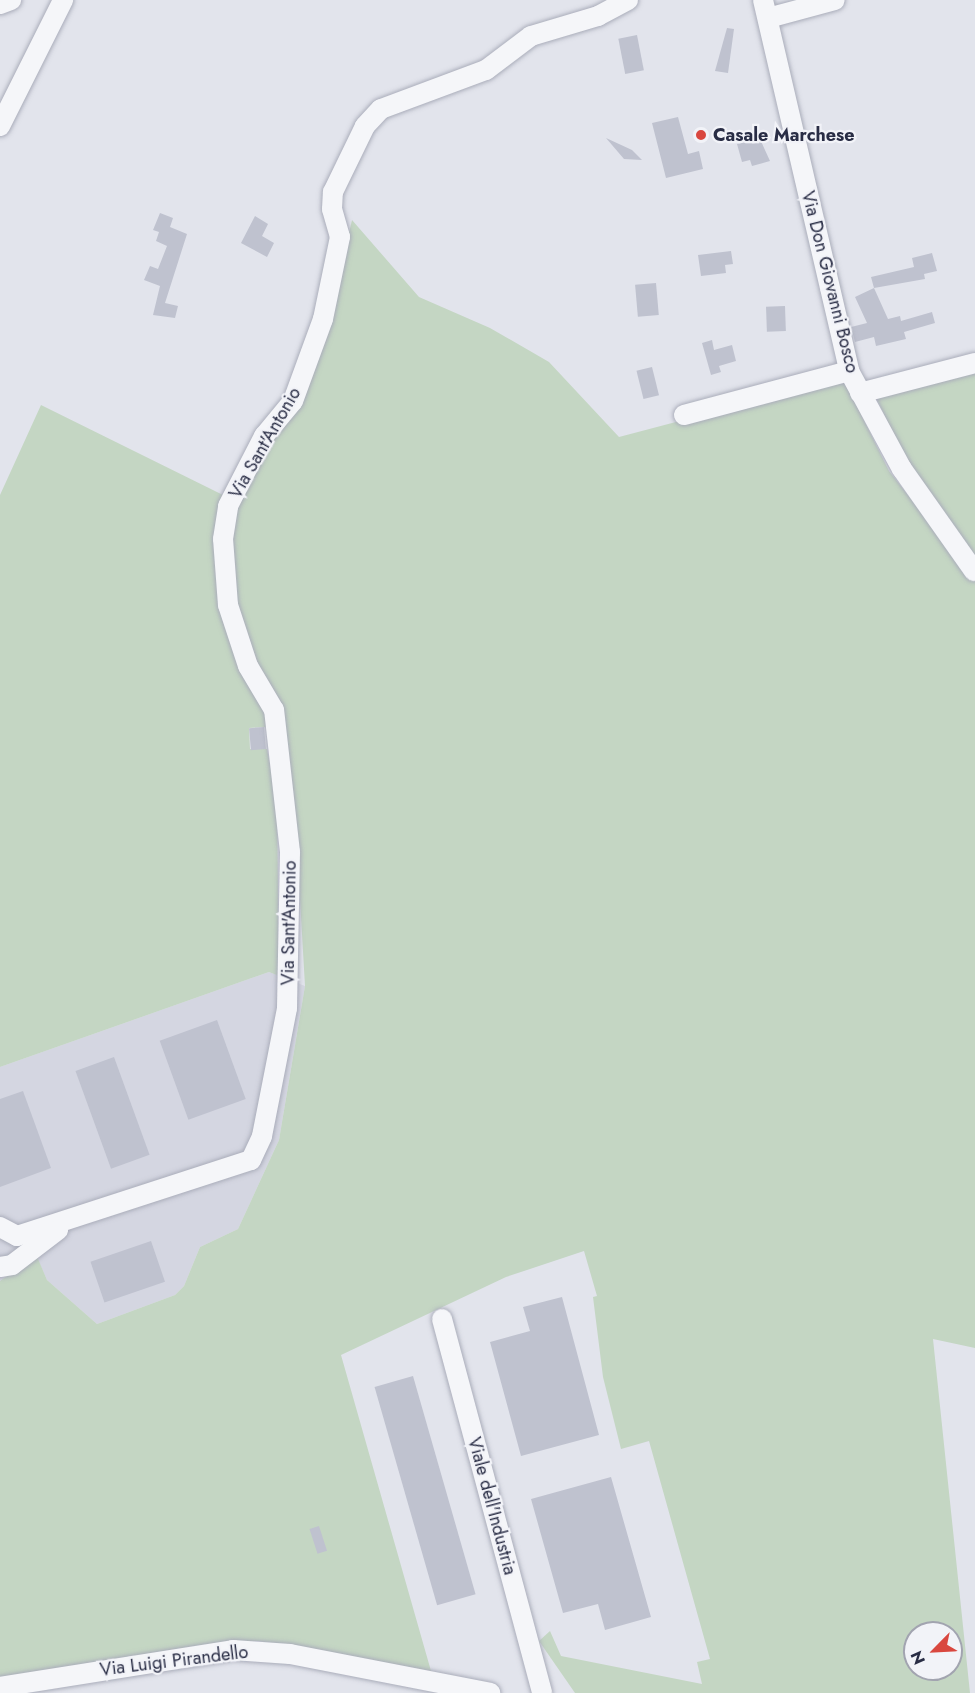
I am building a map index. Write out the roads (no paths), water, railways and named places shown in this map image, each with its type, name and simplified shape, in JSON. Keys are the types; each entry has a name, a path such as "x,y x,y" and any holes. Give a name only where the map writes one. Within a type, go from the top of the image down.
{"street":[{"path":"0,4 11,0"},
{"path":"0,126 63,0"},
{"name":"Via Sant'Antonio","path":"81,1216 251,1160 262,1136 287,1008 290,852 274,710 248,666 232,628 223,539 228,506 264,436 293,401 323,319 339,237 332,208 333,192 365,126 381,109 486,70 531,36 598,16 628,0"},
{"path":"765,9 835,0"},
{"name":"Via Don Giovanni Bosco","path":"765,9 849,371 902,469 974,571"},
{"path":"860,393 975,363"},
{"path":"684,415 849,371"},
{"path":"6,1236 81,1216"},
{"path":"0,1267 12,1265 41,1240 81,1216"},
{"path":"6,1236 27,1253"},
{"name":"Viale dell'Industria","path":"442,1319 542,1693"},
{"name":"Via Luigi Pirandello","path":"0,1687 64,1684 204,1654 251,1651 290,1654 490,1693"}],"place":[{"name":"Casale Marchese","path":"701,135"}]}
